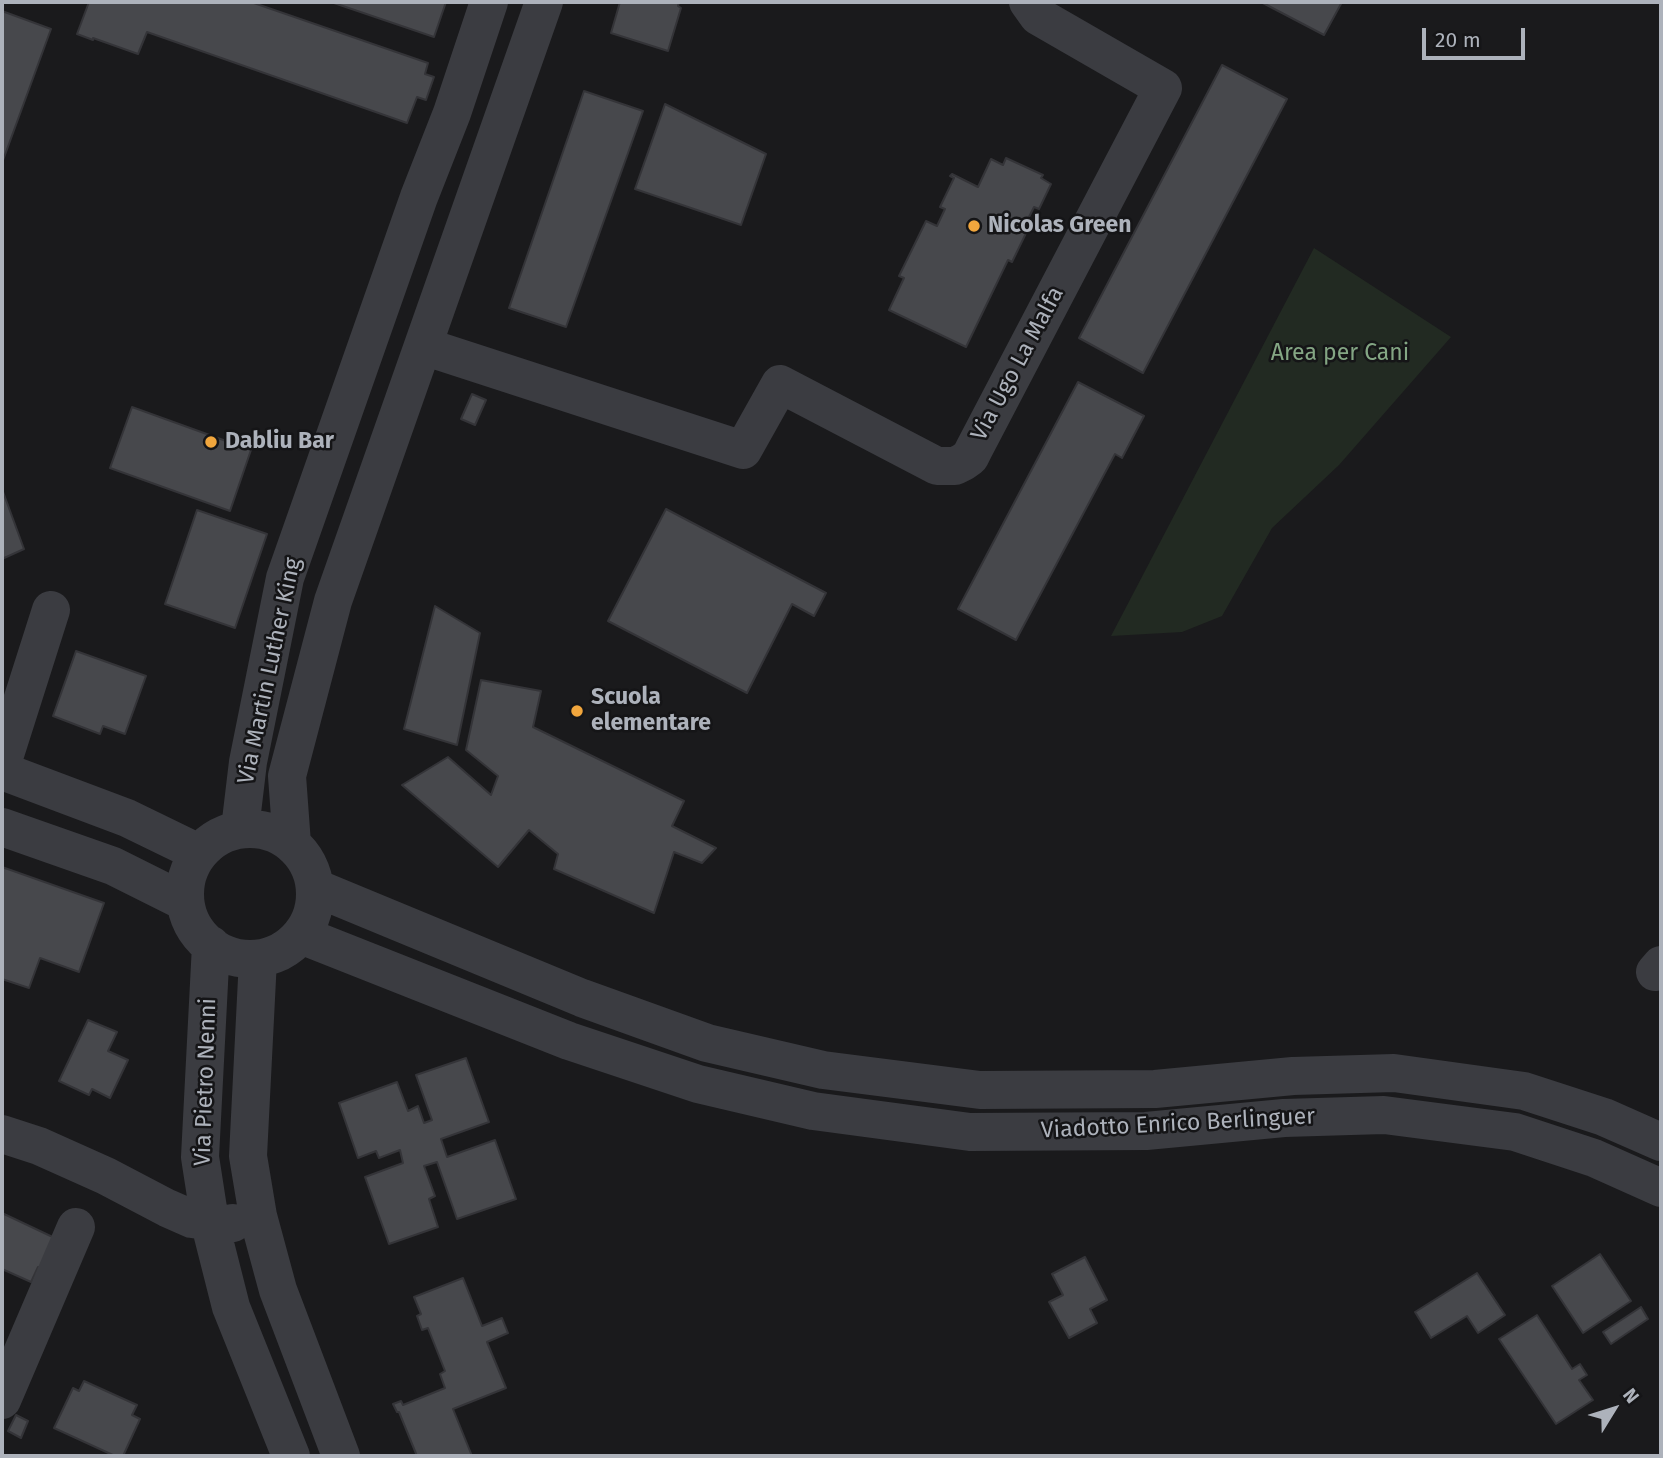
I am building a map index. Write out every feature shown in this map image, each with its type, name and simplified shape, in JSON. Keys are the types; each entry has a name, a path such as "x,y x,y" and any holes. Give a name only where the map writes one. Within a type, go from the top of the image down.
{"street":[{"name":"Via Martin Luther King","path":"240,829 248,762 285,578 353,341 381,264 419,197 452,113 489,2"},
{"name":"Via Martin Luther King","path":"292,844 288,776 333,601 544,2"},
{"name":"Via Ugo La Malfa","path":"423,346 743,450 780,384 929,463 955,466 970,457 1163,88 1038,16 1028,2"},
{"path":"419,197 468,218"},
{"path":"2,764 51,610"},
{"path":"2,771 127,818 199,853"},
{"path":"2,827 113,866 186,902"},
{"path":"240,829 259,829 277,834 292,844 304,856 316,888 310,921 301,935 288,947 258,959 225,954 211,945 198,933 186,902 190,867 199,853 224,834 240,829"},
{"name":"Viadotto Enrico Berlinguer","path":"316,888 582,998 707,1043 823,1070 980,1090 1155,1089 1293,1076 1394,1073 1524,1091 1604,1117 1661,1142"},
{"name":"Viadotto Enrico Berlinguer","path":"301,935 569,1041 698,1084 813,1111 970,1132 1146,1131 1284,1118 1384,1115 1515,1132 1594,1158 1661,1188"},
{"name":"Via Pietro Nenni","path":"211,945 200,1157 210,1222 232,1307 291,1456"},
{"name":"Via Pietro Nenni","path":"258,959 248,1156 258,1216 278,1290 341,1456"},
{"path":"569,1041 582,998"},
{"path":"2,1134 39,1146 192,1219 227,1224 258,1216"},
{"path":"2,1400 76,1227"}],"green space":[{"name":"Area per Cani","path":"1314,248 1451,337 1339,465 1272,528 1222,616 1182,632 1111,636"}],"building":[{"path":"89,2 251,2 428,63 425,74 434,77 426,100 417,97 407,123 147,32 138,54 77,34"},
{"path":"331,2 446,2 434,37"},
{"path":"620,2 679,2 678,6 681,8 668,51 611,33"},
{"path":"1261,2 1342,2 1324,35"},
{"path":"2,11 51,29 2,163"},
{"path":"1222,65 1287,99 1143,373 1079,338"},
{"path":"584,91 643,111 566,327 509,308"},
{"path":"665,104 766,154 741,225 635,189"},
{"path":"1006,158 1043,175 1041,178 1051,184 1039,209 1034,207 1026,223 1030,225 1012,262 1008,260 966,347 889,310 904,278 899,276 926,221 937,226 945,209 940,207 954,178 950,176 952,174 978,187 991,159 1003,165"},
{"path":"1078,382 1144,416 1122,458 1115,454 1016,640 958,609"},
{"path":"472,394 486,400 475,425 461,419"},
{"path":"132,407 251,450 230,511 110,468"},
{"path":"2,489 24,549 2,559"},
{"path":"666,509 826,593 814,616 792,604 747,693 608,621"},
{"path":"197,510 267,534 235,628 165,604"},
{"path":"435,606 480,633 457,745 404,729"},
{"path":"76,651 146,676 125,734 103,726 100,734 53,716"},
{"path":"481,680 541,691 533,727 684,801 672,826 716,848 702,863 674,852 654,913 554,869 558,854 529,830 498,867 402,785 448,757 491,795 498,776 466,750"},
{"path":"2,867 104,903 79,972 40,958 29,988 2,979"},
{"path":"88,1020 117,1032 108,1051 128,1060 110,1098 92,1089 89,1095 59,1081"},
{"path":"466,1058 489,1122 441,1139 447,1157 495,1140 516,1199 457,1219 437,1162 424,1166 435,1196 429,1199 438,1227 389,1244 365,1177 403,1163 400,1150 379,1158 376,1151 358,1158 339,1103 397,1082 408,1111 418,1106 424,1123 432,1120 416,1075"},
{"path":"2,1213 59,1240 45,1270 38,1267 31,1282 2,1269"},
{"path":"1600,1254 1631,1301 1583,1333 1552,1286"},
{"path":"1085,1257 1107,1300 1090,1309 1097,1323 1069,1338 1049,1302 1063,1295 1052,1274"},
{"path":"1477,1273 1505,1315 1478,1333 1467,1316 1431,1338 1415,1312"},
{"path":"463,1278 482,1326 502,1318 508,1333 487,1342 506,1388 453,1409 472,1456 417,1456 393,1404 401,1401 403,1405 445,1388 440,1374 445,1371 428,1328 422,1330 417,1316 421,1314 414,1297"},
{"path":"1641,1307 1648,1319 1611,1344 1603,1332"},
{"path":"1537,1315 1572,1369 1580,1364 1587,1375 1579,1380 1593,1400 1556,1424 1499,1339"},
{"path":"84,1381 137,1405 132,1415 140,1419 123,1456 115,1456 54,1428 73,1388 79,1391"},
{"path":"16,1415 28,1421 21,1438 8,1431"}],"place":[{"name":"Nicolas Green","path":"974,226"},
{"name":"Dabliu Bar","path":"211,442"},
{"name":"Scuola elementare","path":"577,711"}]}
